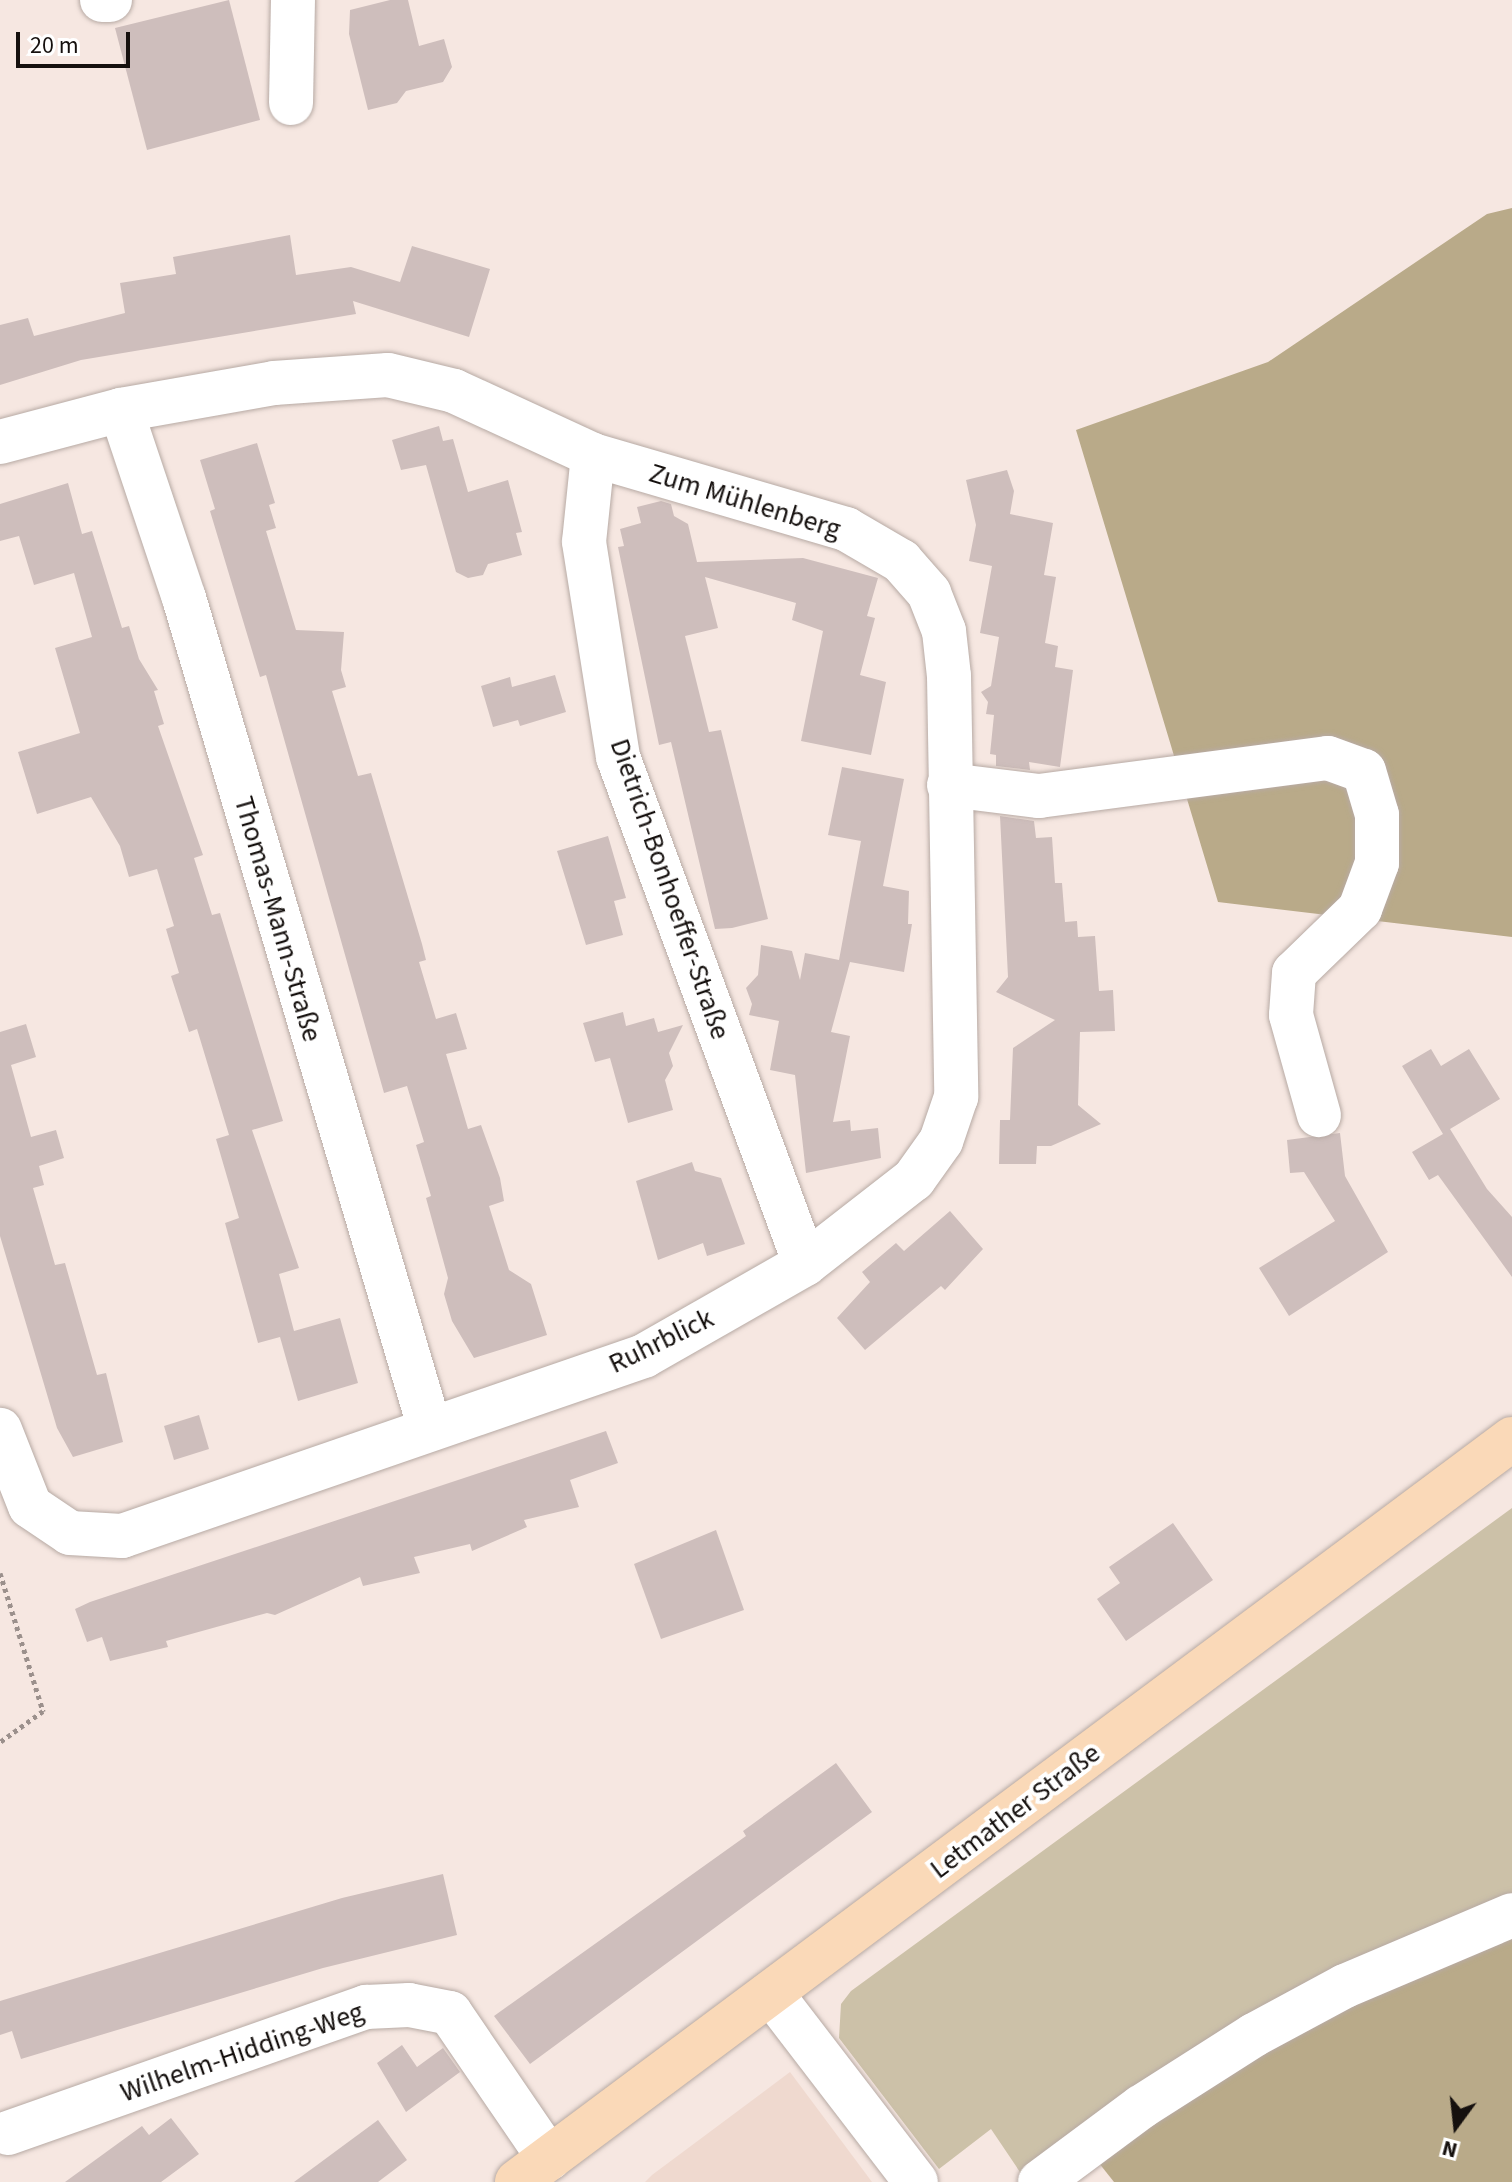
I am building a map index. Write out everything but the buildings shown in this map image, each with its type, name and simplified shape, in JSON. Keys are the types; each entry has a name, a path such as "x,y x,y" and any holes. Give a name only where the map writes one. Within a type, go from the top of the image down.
{"main road":[{"name":"Letmather Straße","path":"533,2170 1512,1439"}],"street":[{"path":"102,0 110,0"},
{"path":"291,103 293,0"},
{"name":"Zum Mühlenberg","path":"0,442 121,410 274,383 388,375 454,391 593,455 846,529 901,561 929,593 944,631 949,785"},
{"name":"Thomas-Mann-Straße","path":"121,410 184,598 430,1429"},
{"name":"Dietrich-Bonhoeffer-Straße","path":"593,455 584,542 618,757 805,1264"},
{"path":"949,785 1039,796 1328,758 1364,771 1377,815 1377,863 1360,909 1294,973 1291,1015 1319,1115"},
{"name":"Ruhrblick","path":"0,1430 30,1506 70,1533 122,1536 644,1356 805,1264 914,1179 941,1141 956,1097 949,785"},
{"path":"1040,2182 1141,2107 1254,2035 1345,1986 1512,1915"},
{"path":"771,1993 916,2182"},
{"name":"Wilhelm-Hidding-Weg","path":"8,2133 366,2007 409,2005 450,2013 533,2170"}],"path":[{"path":"0,1573 43,1711 0,1742"}],"shaded area":[{"path":"1512,208 1512,937 1218,902 1076,430 1268,362 1487,214"},
{"path":"1512,1508 1512,1900 1026,2181 991,2129 939,2169 839,2038 841,2004 851,1991"},
{"path":"1512,1924 1512,2182 1114,2182 1091,2153 1167,2102"},
{"path":"790,2072 872,2182 645,2182 652,2175"}]}
